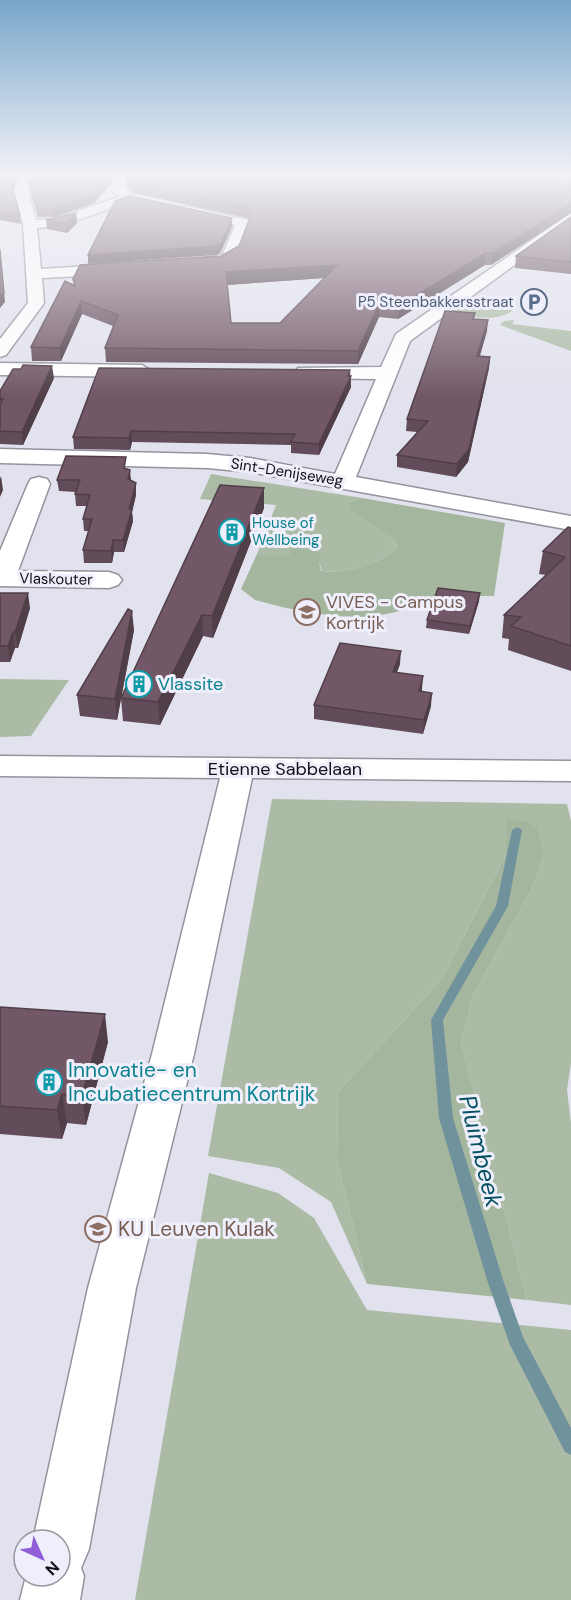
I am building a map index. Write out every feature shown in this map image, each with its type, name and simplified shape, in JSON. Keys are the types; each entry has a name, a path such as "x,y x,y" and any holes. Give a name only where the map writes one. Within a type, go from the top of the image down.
{"street":[{"path":"0,351 36,303 31,248"},
{"path":"180,265 211,263 229,257 233,248"},
{"path":"344,480 399,343 408,333 528,248"},
{"path":"33,274 137,268"},
{"path":"0,369 166,371"},
{"path":"284,372 388,373"},
{"name":"Sint-Denijseweg","path":"0,456 207,461 344,480 571,522"},
{"name":"Vlaskouter","path":"39,484 1,578 109,580"},
{"name":"Etienne Sabbelaan","path":"0,766 571,771"},
{"path":"64,1528 112,1288 173,1054 238,769"}],"green space":[{"path":"477,299 495,302 513,310 500,316 484,318 454,311"},
{"path":"514,320 512,324 571,331 571,351 500,325 504,321"},
{"path":"211,474 362,498 349,502 391,536 398,546 382,558 363,567 331,572 322,571 319,561 257,554 276,505 200,499"},
{"path":"362,498 505,523 494,596 438,596 396,612 371,617 332,616 255,600 241,589 257,554 288,557 293,548 322,554 319,561 321,571 331,572 362,567 391,552 398,546 391,536 349,509 349,502"},
{"path":"0,679 69,680 31,736 0,737"},
{"path":"272,799 567,804 571,821 571,1063 567,1090 571,1123 571,1305 527,1300 461,1043 473,995 530,892 544,857 507,820 506,854 442,979 338,1092 337,1158 367,1284 331,1202 279,1168 208,1156"},
{"path":"506,820 525,821 537,828 544,857 530,892 473,995 461,1043 527,1300 367,1284 337,1158 338,1092 442,979 506,854"},
{"path":"209,1173 278,1193 314,1218 367,1310 571,1330 571,1600 135,1600"}],"building":[{"path":"92,248 193,248 88,255"},
{"path":"236,248 501,248 493,253 486,253 399,306 379,304 358,351 105,348 118,315 81,301 60,348 31,347 65,281 75,286 73,279 80,265 221,256","holes":["337,265 280,323 231,323 226,272"]},
{"path":"528,248 571,248 571,262 516,256"},
{"path":"0,250 4,293 0,297"},
{"path":"445,311 475,313 473,319 488,320 477,356 490,357 469,449 457,464 397,455 428,421 407,419"},
{"path":"23,365 52,366 22,432 0,431 0,404 3,399 0,399 0,391 13,369 21,369"},
{"path":"99,368 350,370 348,376 351,376 319,444 291,442 295,434 131,431 129,438 73,437"},
{"path":"66,456 126,457 124,468 130,470 128,479 136,483 129,509 132,509 123,540 113,540 111,551 83,550 92,519 83,519 90,495 75,494 80,480 57,480"},
{"path":"220,485 264,488 212,616 202,615 158,702 121,698"},
{"path":"568,527 571,528 571,646 511,626 521,617 504,615 565,557 543,551"},
{"path":"438,588 480,593 470,626 427,620"},
{"path":"0,593 28,593 8,646 0,646"},
{"path":"128,609 132,611 115,699 77,695"},
{"path":"340,643 401,651 393,672 423,676 419,691 432,693 424,720 314,705"},
{"name":"Innovatie- en Incubatiecentrum Kortrijk","path":"0,1007 105,1014 82,1096 62,1094 57,1110 0,1106"}],"waterway":[{"name":"Pluimbeek","path":"517,830 502,906 437,1020 446,1118 496,1283 516,1340 571,1446"}],"place":[{"name":"P5 Steenbakkersstraat","path":"534,302"},
{"name":"House of Wellbeing","path":"232,532"},
{"name":"VIVES - Campus Kortrijk","path":"307,612"},
{"name":"Vlassite","path":"139,684"},
{"name":"Innovatie- en Incubatiecentrum Kortrijk","path":"49,1082"},
{"name":"KU Leuven Kulak","path":"98,1229"}]}
